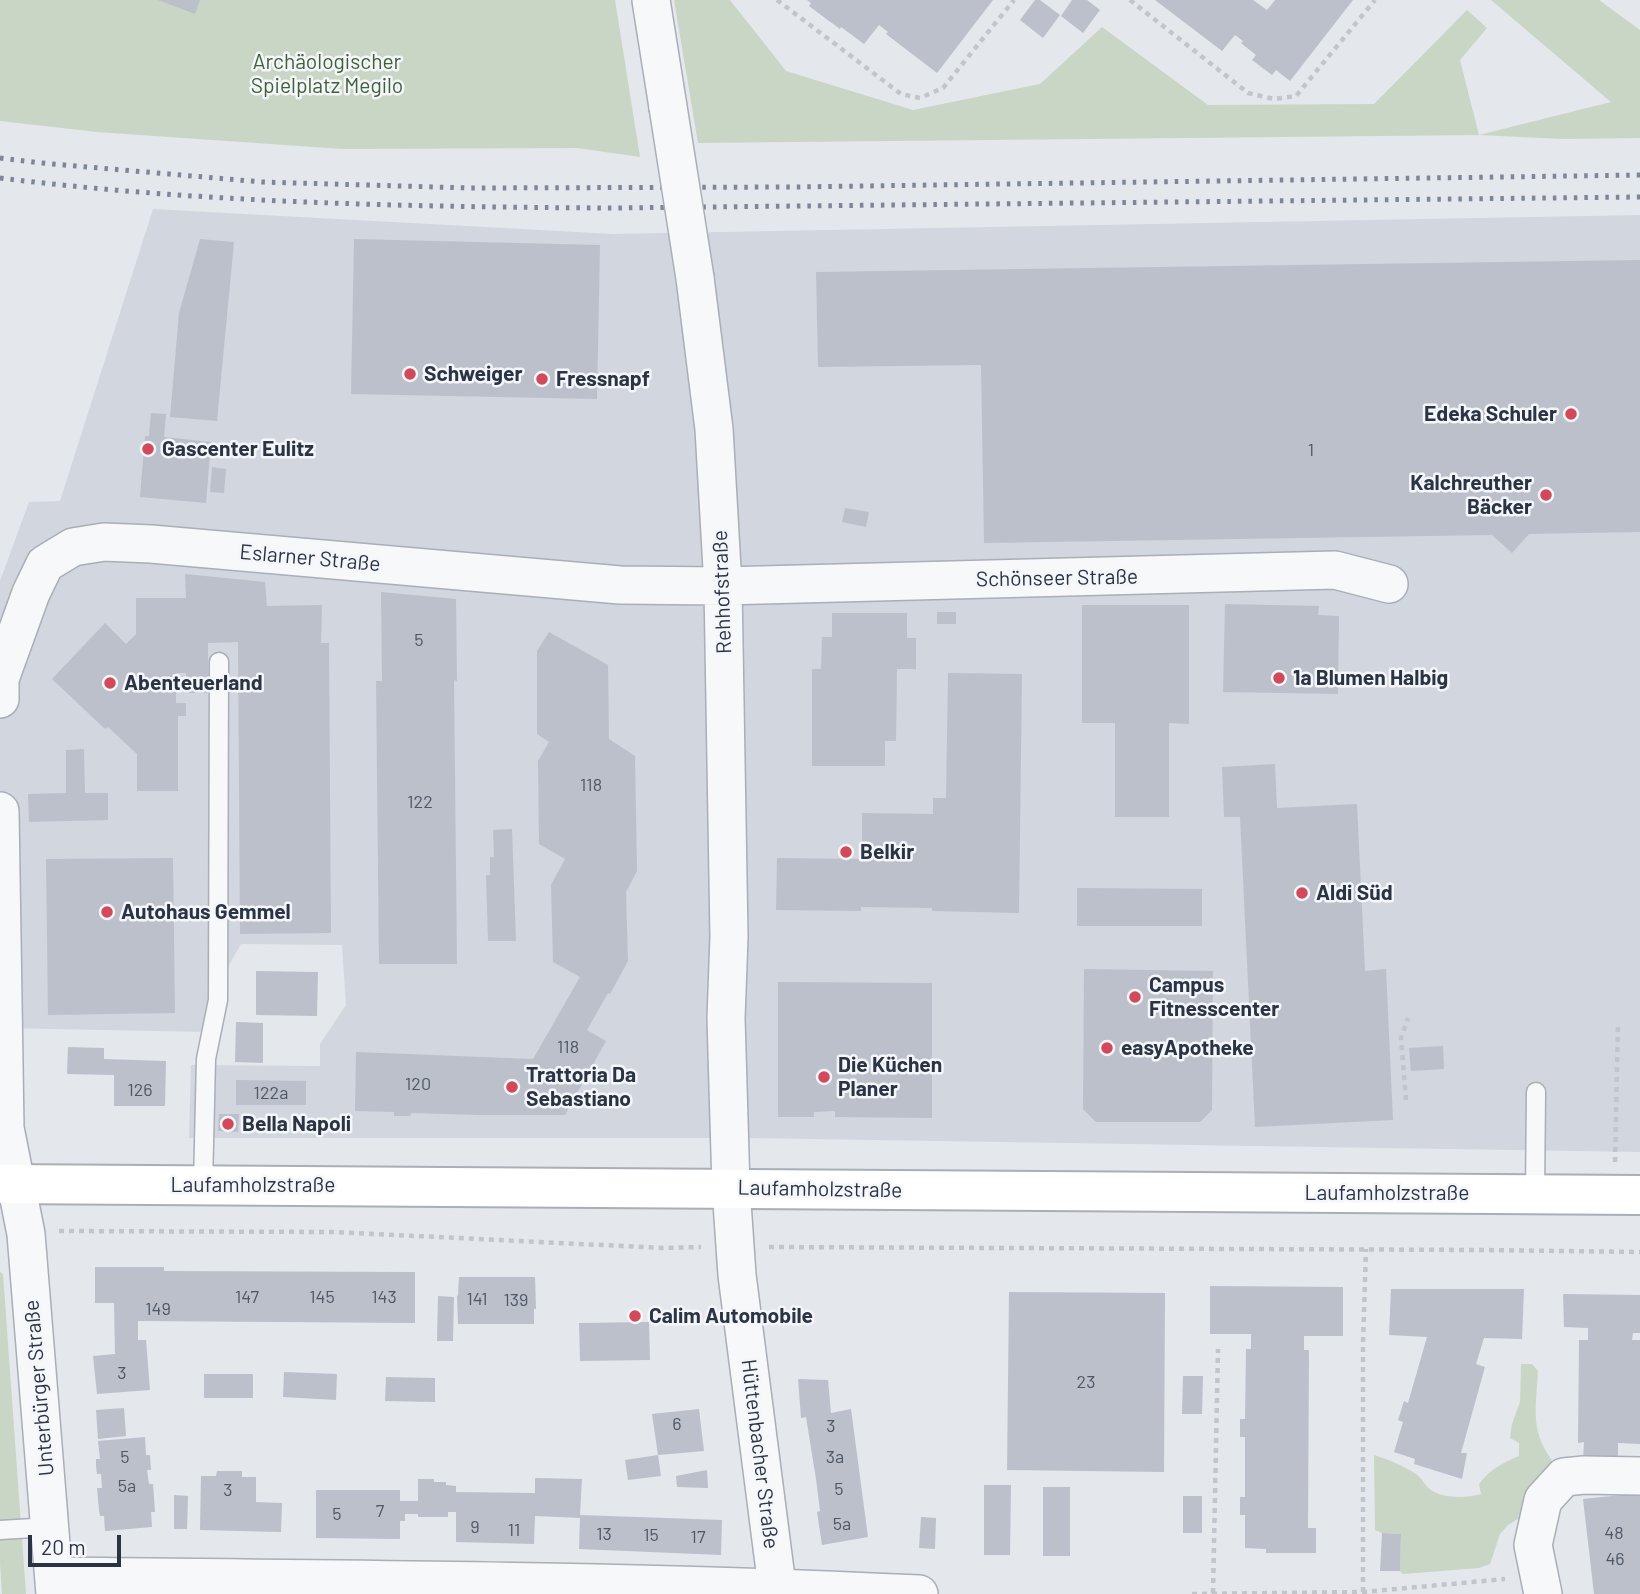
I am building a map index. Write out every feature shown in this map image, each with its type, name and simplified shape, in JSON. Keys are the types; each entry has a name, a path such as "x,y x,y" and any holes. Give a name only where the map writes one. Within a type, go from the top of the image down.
{"main road":[{"name":"Laufamholzstraße","path":"7,1184 1627,1194"}],"street":[{"name":"Rehhofstraße","path":"651,0 695,278 714,429 723,586 729,937 726,1018 731,1188"},
{"name":"Eslarner Straße","path":"0,699 0,679 31,593 45,564 73,548 104,542 620,585 723,586"},
{"name":"Schönseer Straße","path":"723,586 1335,570 1389,584"},
{"path":"0,811 7,1184"},
{"name":"Unterbürger Straße","path":"7,1184 26,1234 55,1585"},
{"name":"Hüttenbacher Straße","path":"731,1188 735,1247 778,1591"},
{"path":"1542,1585 1534,1545 1543,1500 1564,1477 1640,1476"},
{"path":"55,1585 919,1594"}],"lane":[{"path":"203,1185 206,1059 218,1000 219,662"},
{"path":"1535,1194 1536,1092"},
{"path":"0,1530 50,1527"}],"path":[{"path":"777,0 901,94 920,98 943,88 1014,0"},
{"path":"1130,0 1248,93 1273,99 1296,96 1376,0"},
{"path":"1406,1100 1401,1038 1408,1018"},
{"path":"1618,1022 1627,1194"},
{"path":"26,1234 73,1230 334,1233 601,1248 1640,1252"},
{"path":"1363,1592 1363,1344 1366,1249"},
{"path":"1213,1593 1218,1349"},
{"path":"1192,1594 1402,1591 1542,1585"}],"shaded area":[{"path":"153,209 613,234 1640,215 1640,1152 747,1138 189,1138 191,1065 320,1066 320,1044 346,1005 342,945 241,944 225,972 207,1032 0,1028 0,581 29,502 60,501"}],"green space":[{"name":"Archäologischer Spielplatz Megilo","path":"0,0 615,0 640,157 577,148 342,149 97,132 0,121"},
{"path":"674,0 730,0 786,71 913,110 1040,84 1102,27 1208,105 1374,104 1467,10 1487,28 1460,60 1479,135 698,143"},
{"path":"1491,0 1599,0 1640,30 1640,138 1563,139 1479,135 1611,102"},
{"path":"0,1272 3,1274 26,1594 2,1594"},
{"path":"1521,1364 1532,1364 1538,1371 1536,1421 1547,1454 1556,1466 1521,1517 1500,1534 1490,1564 1479,1568 1403,1574 1400,1571 1401,1534 1375,1530 1374,1455 1411,1471 1436,1493 1455,1497 1481,1494 1479,1484 1488,1474 1519,1456 1519,1443 1510,1438 1520,1402"}],"building":[{"path":"158,0 200,0 195,14"},
{"path":"807,0 993,0 937,73 886,34 888,32 879,25 864,44 809,6 811,3"},
{"path":"1035,0 1040,0 1060,15 1043,38 1020,20"},
{"path":"1072,0 1087,0 1100,10 1083,33 1061,16"},
{"path":"1155,0 1253,0 1267,10 1275,0 1353,0 1290,81 1276,70 1272,75 1252,60 1256,55 1235,35 1222,51"},
{"path":"200,239 234,242 217,421 170,417 179,313"},
{"path":"354,239 600,245 597,399 351,394"},
{"path":"1640,260 1640,532 1529,534 1512,553 1492,535 984,543 981,365 818,367 816,272"},
{"path":"151,413 166,414 164,437 211,442 206,503 140,497 145,436 149,436"},
{"path":"212,467 226,469 224,493 210,492"},
{"path":"845,508 869,512 866,527 842,522"},
{"path":"185,574 265,582 267,606 322,605 321,643 329,643 331,933 240,934 238,642 208,643 208,693 186,693 186,673 176,673 176,703 186,703 186,716 178,716 178,791 137,791 137,754 108,727 105,729 52,679 105,623 126,644 136,634 136,598 186,598"},
{"path":"381,592 456,599 457,681 454,680 457,964 379,964 376,681 382,681"},
{"path":"1225,604 1319,606 1318,615 1339,616 1338,694 1223,692"},
{"path":"1082,605 1189,605 1189,724 1169,723 1169,817 1115,817 1115,723 1082,723"},
{"path":"937,612 956,612 956,624 937,624"},
{"path":"832,613 907,613 907,638 916,638 916,669 897,669 896,741 885,741 885,766 812,766 812,669 821,669 822,637 832,637"},
{"path":"549,632 608,665 609,739 635,756 637,871 626,892 628,961 587,1030 606,1041 565,1115 411,1113 410,1116 394,1116 394,1112 355,1111 356,1052 533,1059 580,977 553,962 551,885 565,859 539,844 538,761 549,742 537,734 537,651"},
{"path":"948,673 1022,674 1019,913 861,907 861,911 776,910 777,858 862,859 862,813 933,814 933,798 946,798"},
{"path":"84,749 85,793 108,793 108,820 29,822 28,794 66,793 66,750"},
{"name":"Aldi Süd","path":"1275,764 1277,808 1357,804 1365,971 1386,969 1393,1120 1255,1127 1240,817 1224,817 1222,767"},
{"path":"512,829 516,941 488,941 486,875 490,875 490,857 494,857 493,830"},
{"path":"173,858 175,1013 48,1015 46,859"},
{"path":"1077,888 1202,889 1202,926 1077,926"},
{"path":"1084,969 1213,971 1212,1110 1200,1122 1096,1122 1083,1109"},
{"path":"256,971 318,972 317,1016 256,1015"},
{"path":"778,982 932,983 932,1118 835,1117 835,1111 814,1112 814,1117 778,1117"},
{"path":"236,1022 263,1023 263,1063 235,1062"},
{"path":"1443,1046 1444,1069 1411,1071 1409,1048"},
{"path":"68,1047 104,1048 104,1059 166,1061 165,1106 114,1106 114,1075 67,1074"},
{"path":"236,1080 306,1081 306,1105 236,1105"},
{"path":"219,1114 239,1114 238,1132 218,1131"},
{"path":"95,1267 164,1267 164,1271 415,1272 415,1323 138,1321 138,1340 146,1340 150,1390 97,1394 93,1356 115,1354 114,1303 95,1303"},
{"path":"459,1277 535,1277 534,1324 458,1324"},
{"path":"1210,1286 1343,1287 1343,1336 1304,1336 1304,1350 1309,1350 1308,1528 1316,1528 1316,1553 1266,1553 1266,1549 1245,1548 1245,1515 1240,1515 1240,1497 1245,1497 1245,1437 1240,1437 1240,1419 1245,1419 1246,1349 1251,1349 1251,1334 1210,1334"},
{"path":"1391,1289 1524,1289 1522,1339 1484,1338 1476,1364 1485,1367 1461,1453 1467,1453 1462,1479 1414,1464 1415,1459 1394,1452 1403,1422 1398,1420 1404,1401 1408,1403 1427,1337 1389,1335"},
{"path":"1009,1292 1165,1293 1164,1472 1007,1470"},
{"path":"1563,1294 1640,1295 1640,1333 1633,1333 1632,1340 1640,1340 1640,1444 1618,1443 1618,1462 1583,1461 1584,1442 1578,1443 1579,1340 1588,1340 1588,1328 1564,1327"},
{"path":"438,1296 454,1297 453,1341 437,1341"},
{"path":"649,1322 650,1360 580,1361 579,1323"},
{"path":"284,1372 337,1374 336,1400 283,1397"},
{"path":"204,1374 253,1374 253,1398 204,1398"},
{"path":"1183,1376 1203,1376 1202,1414 1182,1414"},
{"path":"386,1377 435,1378 435,1402 385,1401"},
{"path":"798,1379 828,1380 831,1413 851,1409 868,1537 822,1545 816,1479 806,1417 801,1418"},
{"path":"124,1408 126,1436 98,1439 96,1410"},
{"path":"699,1409 704,1451 658,1455 652,1414"},
{"path":"145,1437 146,1455 150,1455 151,1470 147,1470 149,1484 153,1484 155,1512 151,1512 152,1527 105,1531 104,1516 100,1516 97,1488 102,1488 101,1474 97,1474 96,1466 96,1459 100,1459 98,1441"},
{"path":"658,1455 661,1476 628,1480 625,1460"},
{"path":"707,1470 708,1488 677,1487 676,1476"},
{"path":"217,1471 242,1471 242,1477 256,1477 256,1502 282,1503 281,1532 200,1530 201,1476 216,1476"},
{"path":"535,1478 582,1479 580,1515 722,1520 721,1555 579,1549 580,1518 535,1516 534,1544 456,1542 456,1512 448,1512 448,1517 405,1514 405,1521 400,1521 400,1539 316,1538 316,1490 400,1490 400,1501 418,1501 418,1479 446,1482 446,1485 456,1486 456,1492 535,1493"},
{"path":"984,1485 1011,1485 1010,1555 984,1555"},
{"path":"1043,1487 1070,1487 1070,1556 1043,1556"},
{"path":"1640,1493 1640,1594 1594,1594 1583,1499"},
{"path":"174,1495 188,1496 187,1529 174,1529"},
{"path":"1183,1496 1202,1496 1202,1533 1183,1533"},
{"path":"921,1517 936,1518 935,1549 919,1548"},
{"path":"1382,1533 1401,1534 1400,1571 1380,1571"}],"railway":[{"path":"0,158 262,182 470,188 793,187 1640,175"},
{"path":"0,178 153,193 306,202 613,208 1640,197"}],"place":[{"name":"Schweiger","path":"410,374"},
{"name":"Fressnapf","path":"542,379"},
{"name":"Edeka Schuler","path":"1571,414"},
{"name":"Gascenter Eulitz","path":"148,449"},
{"name":"Kalchreuther Bäcker","path":"1546,495"},
{"name":"1a Blumen Halbig","path":"1279,678"},
{"name":"Abenteuerland","path":"110,683"},
{"name":"Belkir","path":"846,852"},
{"name":"Aldi Süd","path":"1302,893"},
{"name":"Autohaus Gemmel","path":"107,912"},
{"name":"Campus Fitnesscenter","path":"1135,997"},
{"name":"easyApotheke","path":"1107,1048"},
{"name":"Die Küchen Planer","path":"824,1077"},
{"name":"Trattoria Da Sebastiano","path":"512,1087"},
{"name":"Bella Napoli","path":"228,1124"},
{"name":"Calim Automobile","path":"635,1316"}]}
